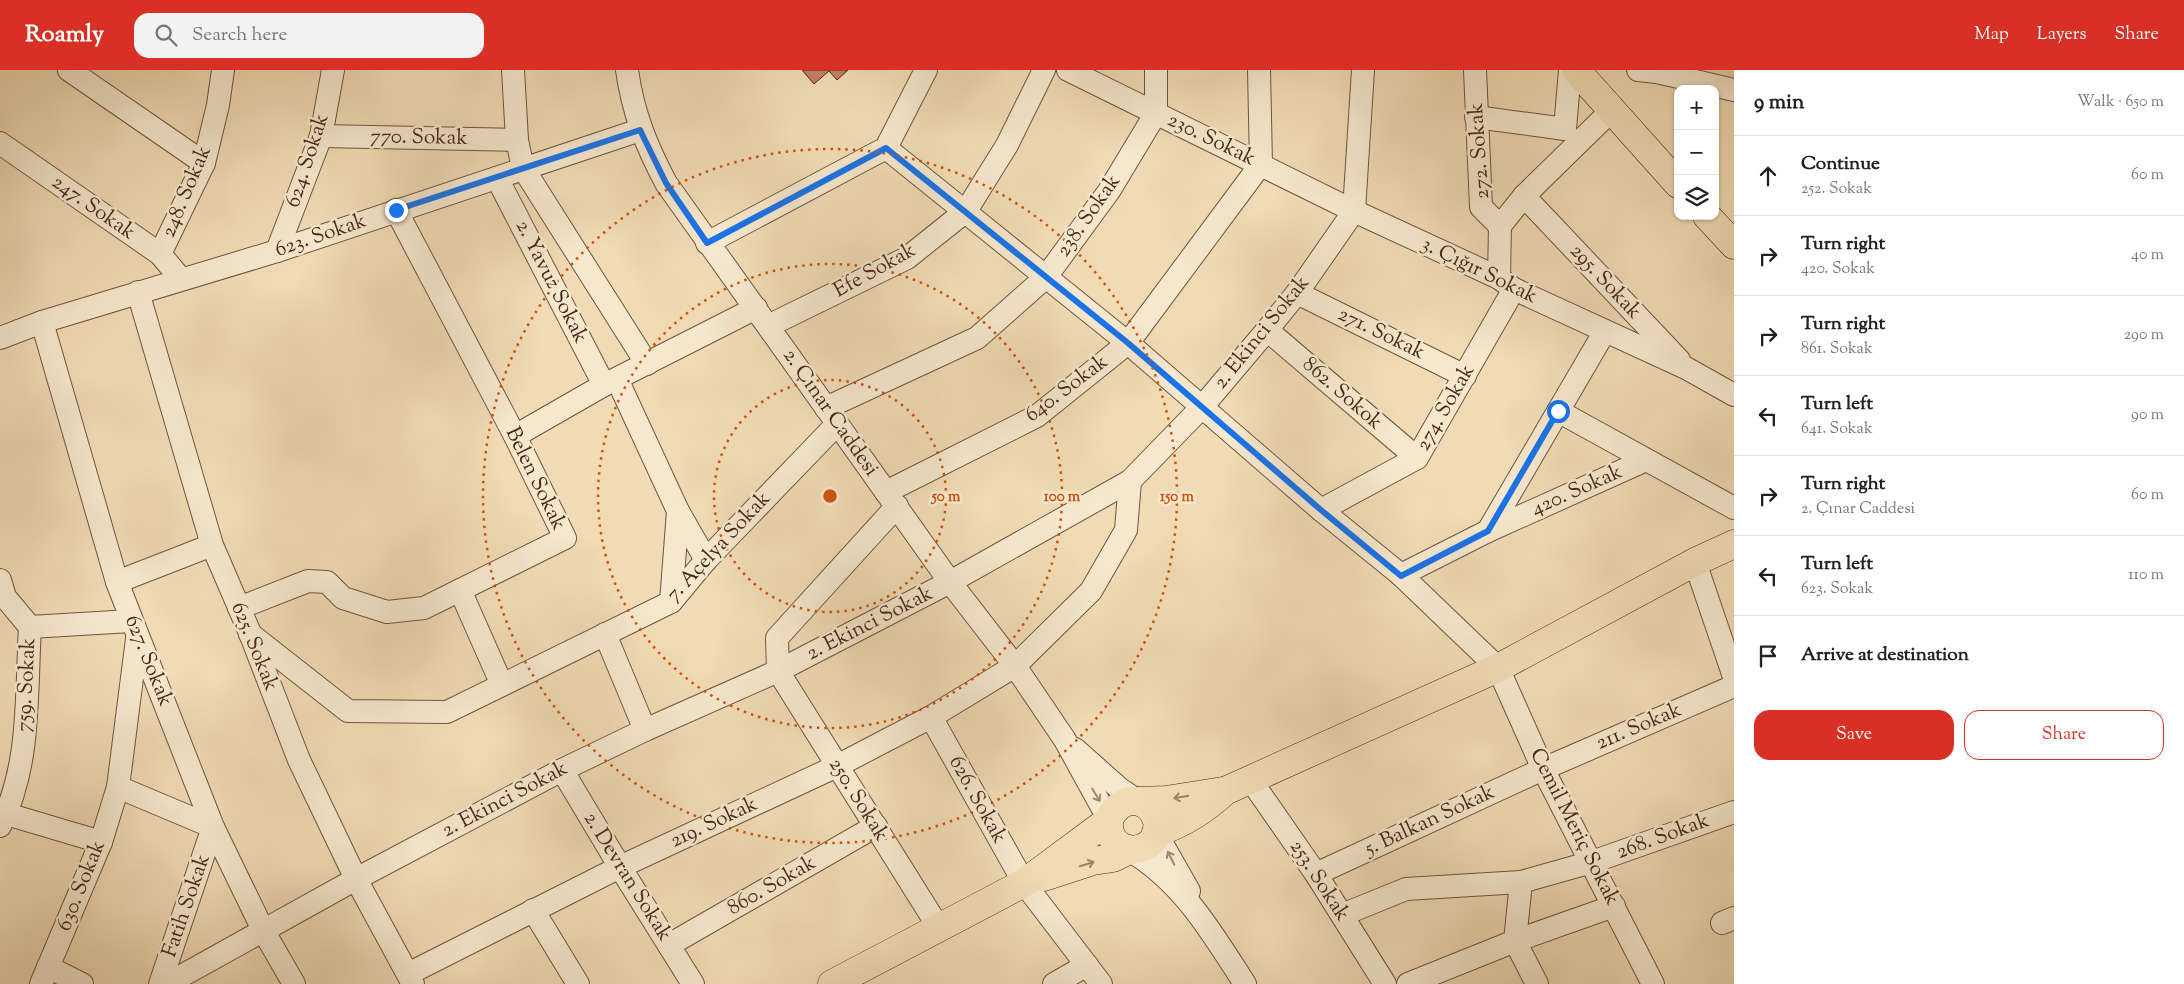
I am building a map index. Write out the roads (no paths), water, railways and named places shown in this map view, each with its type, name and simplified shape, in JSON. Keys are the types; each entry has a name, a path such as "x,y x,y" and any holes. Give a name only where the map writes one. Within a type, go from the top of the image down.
{"main road":[{"path":"1576,70 1674,180"},
{"path":"1711,220 1734,245"},
{"path":"1129,850 1115,842 1108,828 1112,813 1123,803 1166,800 1225,791 1498,668 1695,562 1734,544"},
{"path":"1156,833 1177,826 1209,806 1225,791"},
{"path":"1024,883 1093,861 1113,858 1129,850 1136,850 1149,844 1156,833 1157,825 1152,810 1138,801"},
{"path":"832,984 1024,883 1109,820"}],"street":[{"path":"69,70 204,163"},
{"name":"248. Sokak","path":"160,254 204,163 218,105 223,70"},
{"name":"624. Sokak","path":"277,251 321,136 333,70"},
{"path":"513,70 517,140 524,168 646,364"},
{"name":"2. Çınar Caddesi","path":"627,70 630,95 640,130 666,183 950,582 1015,666 1065,740"},
{"path":"707,243 886,148 926,70"},
{"name":"Efe Sokak","path":"762,317 906,258 966,211 1007,145 1044,70"},
{"name":"230. Sokak","path":"1068,70 1354,211"},
{"path":"1156,70 1156,113"},
{"path":"1259,70 1261,164"},
{"path":"1354,211 1363,70"},
{"name":"272. Sokak","path":"1475,70 1481,207 1500,226"},
{"path":"1476,118 1565,129 1570,70"},
{"path":"1638,70 1657,72 1734,90"},
{"path":"1506,284 1500,226 1524,196 1611,111"},
{"name":"238. Sokak","path":"832,416 977,338 1046,277 1109,191 1156,113"},
{"name":"623. Sokak","path":"0,338 42,322 277,251 640,130"},
{"name":"770. Sokak","path":"321,136 517,140"},
{"name":"247. Sokak","path":"0,143 160,254 181,279"},
{"path":"886,148 1128,343 1321,510 1401,576 1498,668"},
{"name":"640. Sokak","path":"891,499 1037,416 1128,343 1261,164"},
{"name":"2. Yavuz Sokak","path":"497,178 611,382 678,511 706,560"},
{"name":"295. Sokak","path":"1524,196 1686,368"},
{"name":"Belen Sokak","path":"239,608 308,581 327,582 343,598 387,612 424,608 564,538 515,436 396,210"},
{"name":"3. Çığır Sokak","path":"1354,211 1686,368"},
{"name":"2. Ekinci Sokak","path":"168,984 356,879 562,770 645,730 778,671 950,582 1130,480 1202,407 1267,330 1296,293 1354,211"},
{"name":"274. Sokak","path":"1321,510 1417,458 1465,376 1506,284"},
{"name":"625. Sokak","path":"138,292 212,545 250,633 299,760 356,879 411,979"},
{"name":"271. Sokak","path":"1296,293 1465,376"},
{"path":"515,436 646,364 762,317"},
{"name":"627. Sokak","path":"42,322 118,582 135,628 213,827 263,930 294,984"},
{"name":"862. Sokok","path":"1267,330 1417,458"},
{"path":"1488,531 1605,331"},
{"path":"1686,368 1734,395"},
{"path":"1558,411 1734,508"},
{"name":"7. Açelya Sokak","path":"250,633 348,711 447,712 672,602 706,560 832,416"},
{"name":"420. Sokak","path":"1401,576 1488,531 1646,460"},
{"name":"219. Sokak","path":"411,979 533,910 836,766 930,717 1015,666 1091,591 1126,530 1130,480"},
{"path":"778,671 777,638 891,499"},
{"name":"2. Yavuz Sokak","path":"672,602 678,511"},
{"path":"118,582 212,545"},
{"path":"1695,562 1734,677"},
{"name":"759. Sokak","path":"0,580 6,597 30,627 22,760 2,817"},
{"path":"460,590 502,685"},
{"path":"30,627 135,628"},
{"name":"630. Sokak","path":"45,975 101,842 118,787 135,628"},
{"path":"605,634 645,730"},
{"name":"Cemil Meriç Sokak","path":"1498,668 1543,769 1653,984"},
{"name":"250. Sokak","path":"778,671 938,928"},
{"name":"211. Sokak","path":"1543,769 1734,686"},
{"name":"626. Sokak","path":"930,717 1024,883 1101,984"},
{"path":"1065,740 1120,789 1138,801"},
{"path":"1065,740 1109,820"},
{"name":"5. Balkan Sokak","path":"1316,874 1543,769"},
{"name":"2. Devran Sokak","path":"562,770 693,984"},
{"name":"253. Sokak","path":"1250,779 1316,874 1386,984"},
{"path":"118,787 213,827"},
{"name":"268. Sokak","path":"1342,915 1406,889 1521,882 1592,862 1734,812"},
{"path":"2,817 101,842"},
{"name":"860. Sokak","path":"669,945 876,826"},
{"name":"Fatih Sokak","path":"160,984 213,827"},
{"path":"1156,833 1200,914 1245,984"},
{"path":"1129,850 1148,861 1166,877 1200,914"},
{"path":"1521,882 1515,941 1537,984"},
{"path":"1408,984 1515,941 1614,906"},
{"path":"533,910 578,984"},
{"path":"1054,984 1088,965"},
{"path":"45,975 82,984"}]}
